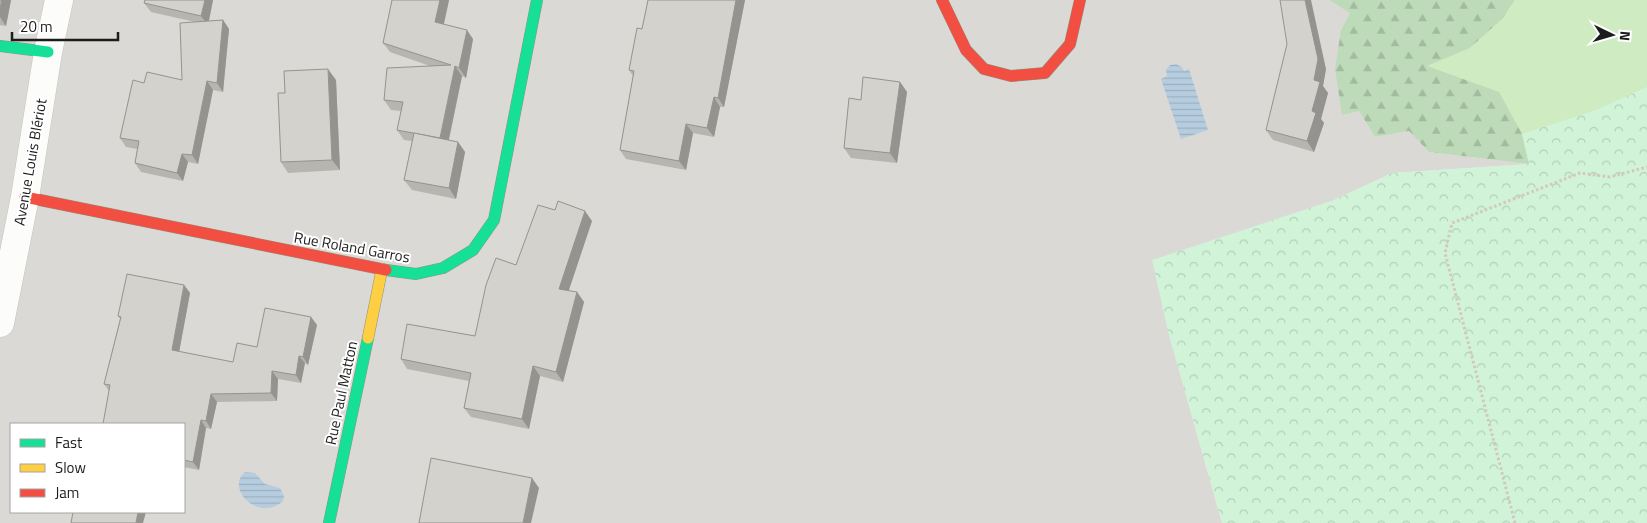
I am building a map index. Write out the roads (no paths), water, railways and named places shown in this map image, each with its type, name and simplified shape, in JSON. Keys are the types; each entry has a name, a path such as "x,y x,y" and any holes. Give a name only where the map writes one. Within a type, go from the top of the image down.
{"street":[{"name":"Avenue Louis Blériot","path":"0,323 25,197 48,52 59,0"},
{"name":"Rue Roland Garros","path":"25,197 382,269 416,274 443,268 473,250 494,220 536,0"},
{"path":"942,0 966,50 984,69 1011,76 1045,73 1070,44 1080,0"},
{"path":"0,46 48,52"},
{"name":"Rue Paul Matton","path":"329,523 382,269"}],"water":[{"path":"1176,64 1182,67 1184,71 1189,69 1208,130 1181,139 1161,79 1167,76 1166,70 1170,65"},
{"path":"245,472 255,473 265,484 280,488 284,496 283,501 273,507 264,508 255,506 247,501 239,486 240,479"}]}
